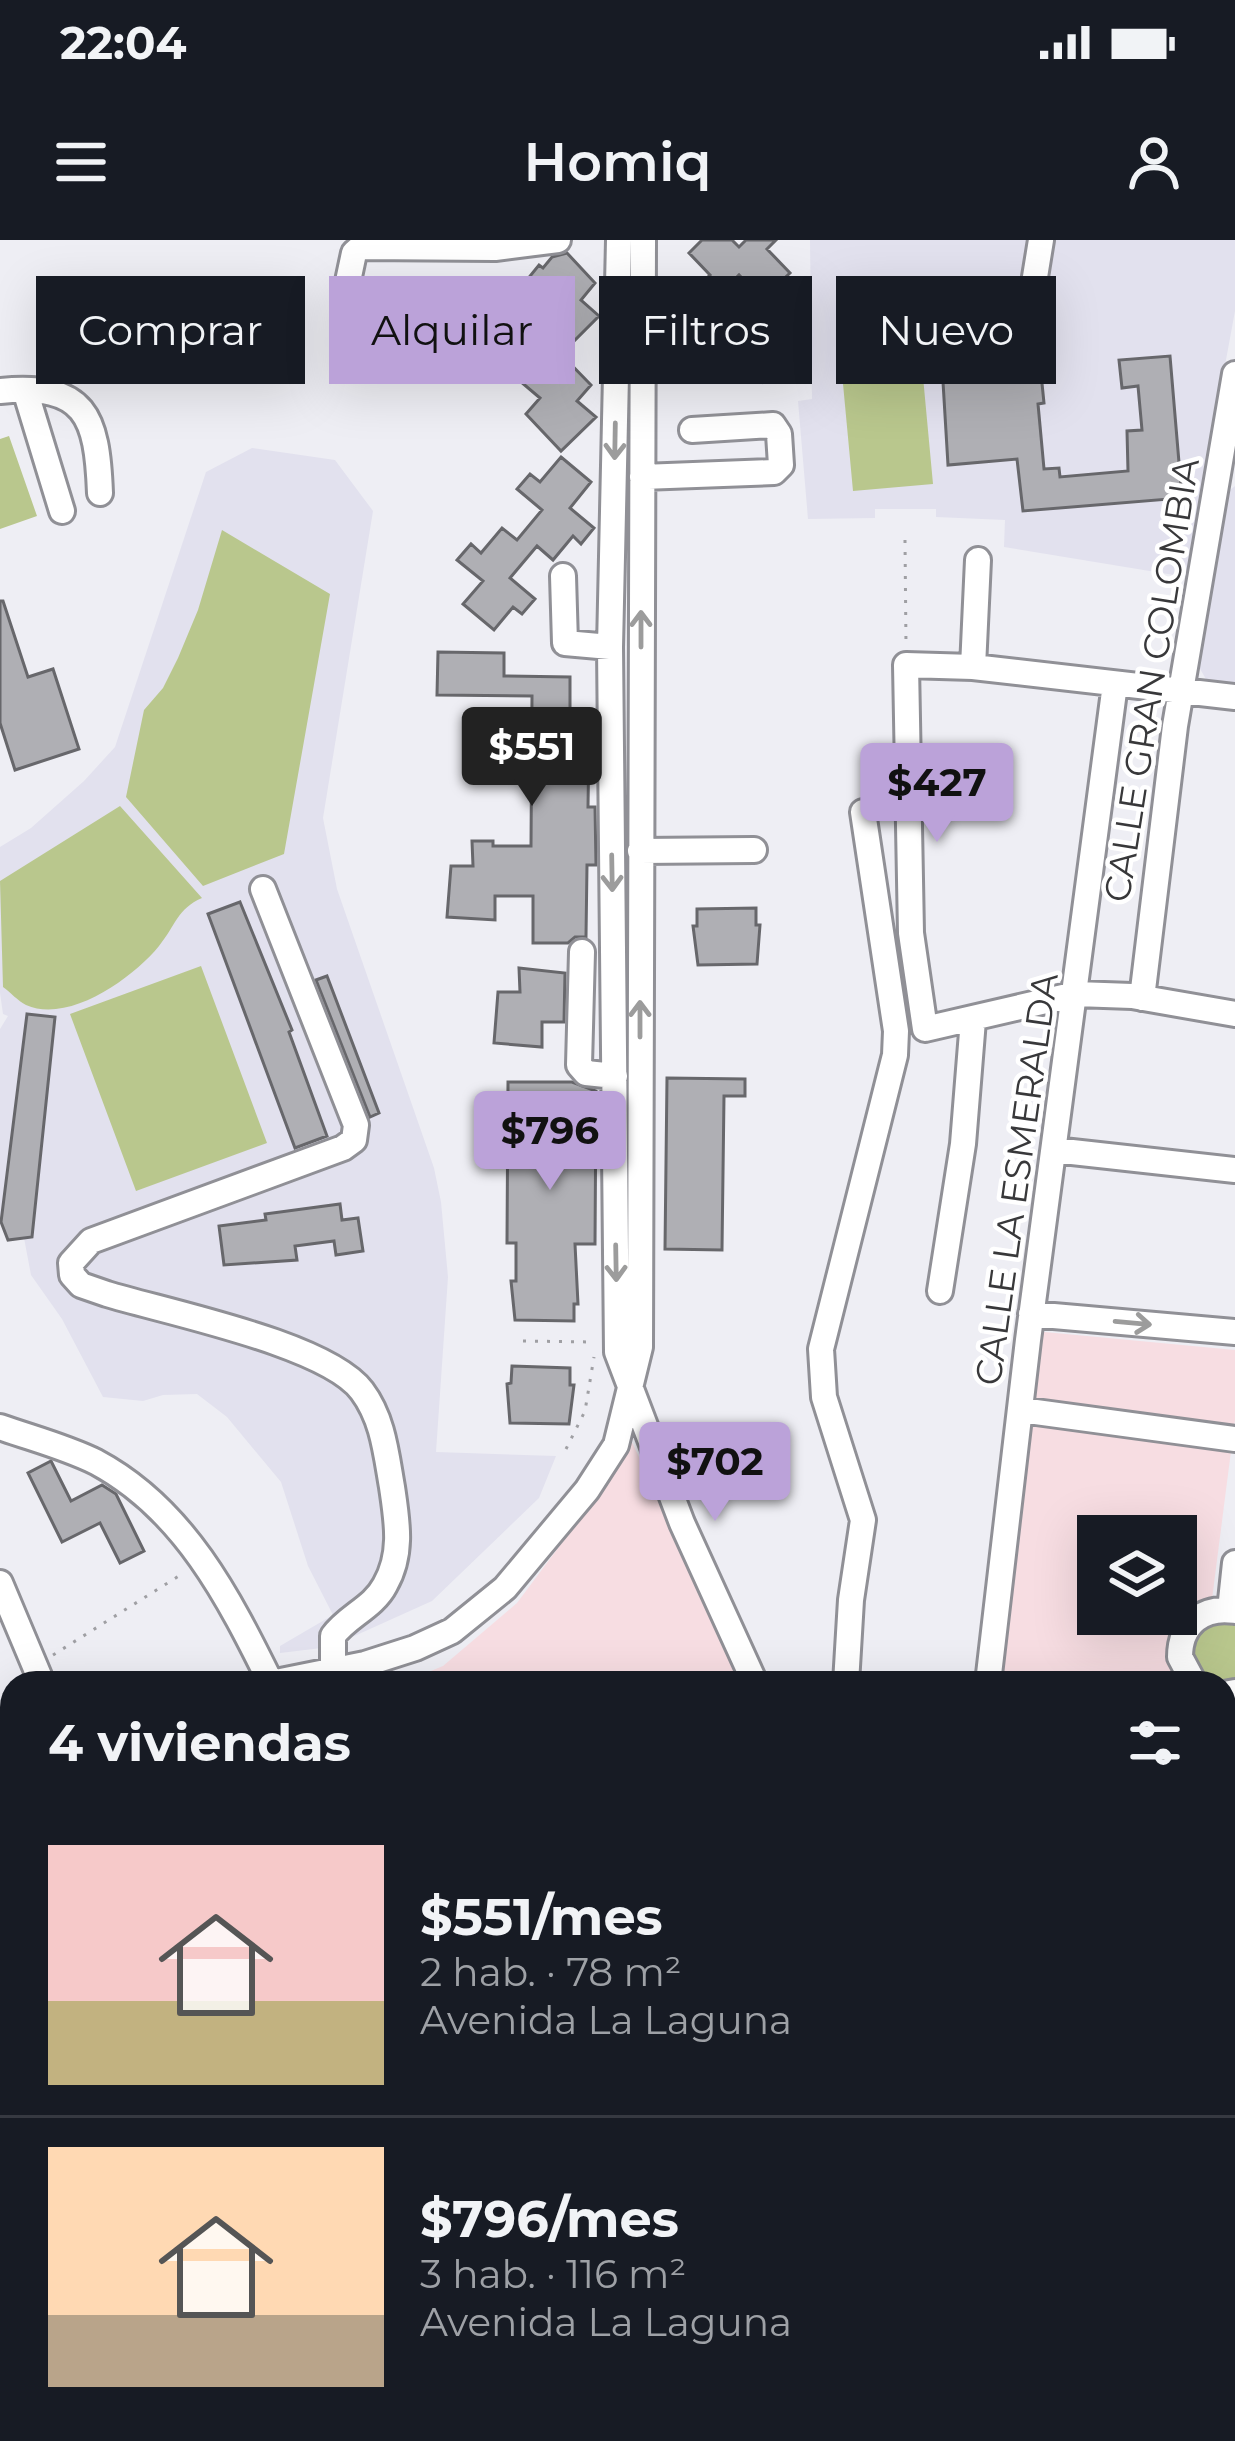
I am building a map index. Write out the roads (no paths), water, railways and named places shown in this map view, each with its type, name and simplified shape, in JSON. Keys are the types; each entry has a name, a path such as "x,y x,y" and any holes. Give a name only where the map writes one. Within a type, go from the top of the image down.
{"street":[{"path":"349,276 354,253 361,247 495,248 558,240"},
{"path":"619,240 610,647 617,1352 682,1523 750,1671"},
{"path":"328,1671 415,1648 452,1630 505,1588 587,1490 616,1445 640,1346 643,240"},
{"path":"1035,276 1041,240"},
{"name":"CALLE GRAN COLOMBIA","path":"1142,998 1181,692 1235,374"},
{"path":"62,511 12,391 68,397 90,419 98,448 100,493"},
{"path":"641,477 774,472 781,465 779,434 773,425 692,430"},
{"path":"974,668 978,560"},
{"path":"563,576 565,643 610,647"},
{"path":"1235,697 906,665 911,933 925,1029 1076,994 1142,998 1235,1014"},
{"name":"CALLE LA ESMERALDA","path":"989,1671 1031,1314 1115,684"},
{"path":"847,1671 862,1520 821,1375 821,1349 896,1055 863,812"},
{"path":"640,850 754,850"},
{"path":"263,889 356,1125 354,1140 91,1241 71,1263 72,1275 81,1285 106,1294 305,1353 359,1387 382,1430 398,1522 398,1550 374,1601 332,1636 333,1670"},
{"path":"582,952 579,1065 586,1073 615,1076"},
{"path":"940,1291 963,1144 973,1020"},
{"path":"1054,1150 1235,1170"},
{"path":"1031,1314 1235,1332"},
{"path":"1021,1410 1235,1439"},
{"path":"0,1427 95,1462 173,1524 204,1560 233,1606 265,1671"},
{"path":"1187,1671 1180,1658 1183,1635 1206,1612 1233,1610 1235,1563"},
{"path":"0,1582 36,1671"}]}
